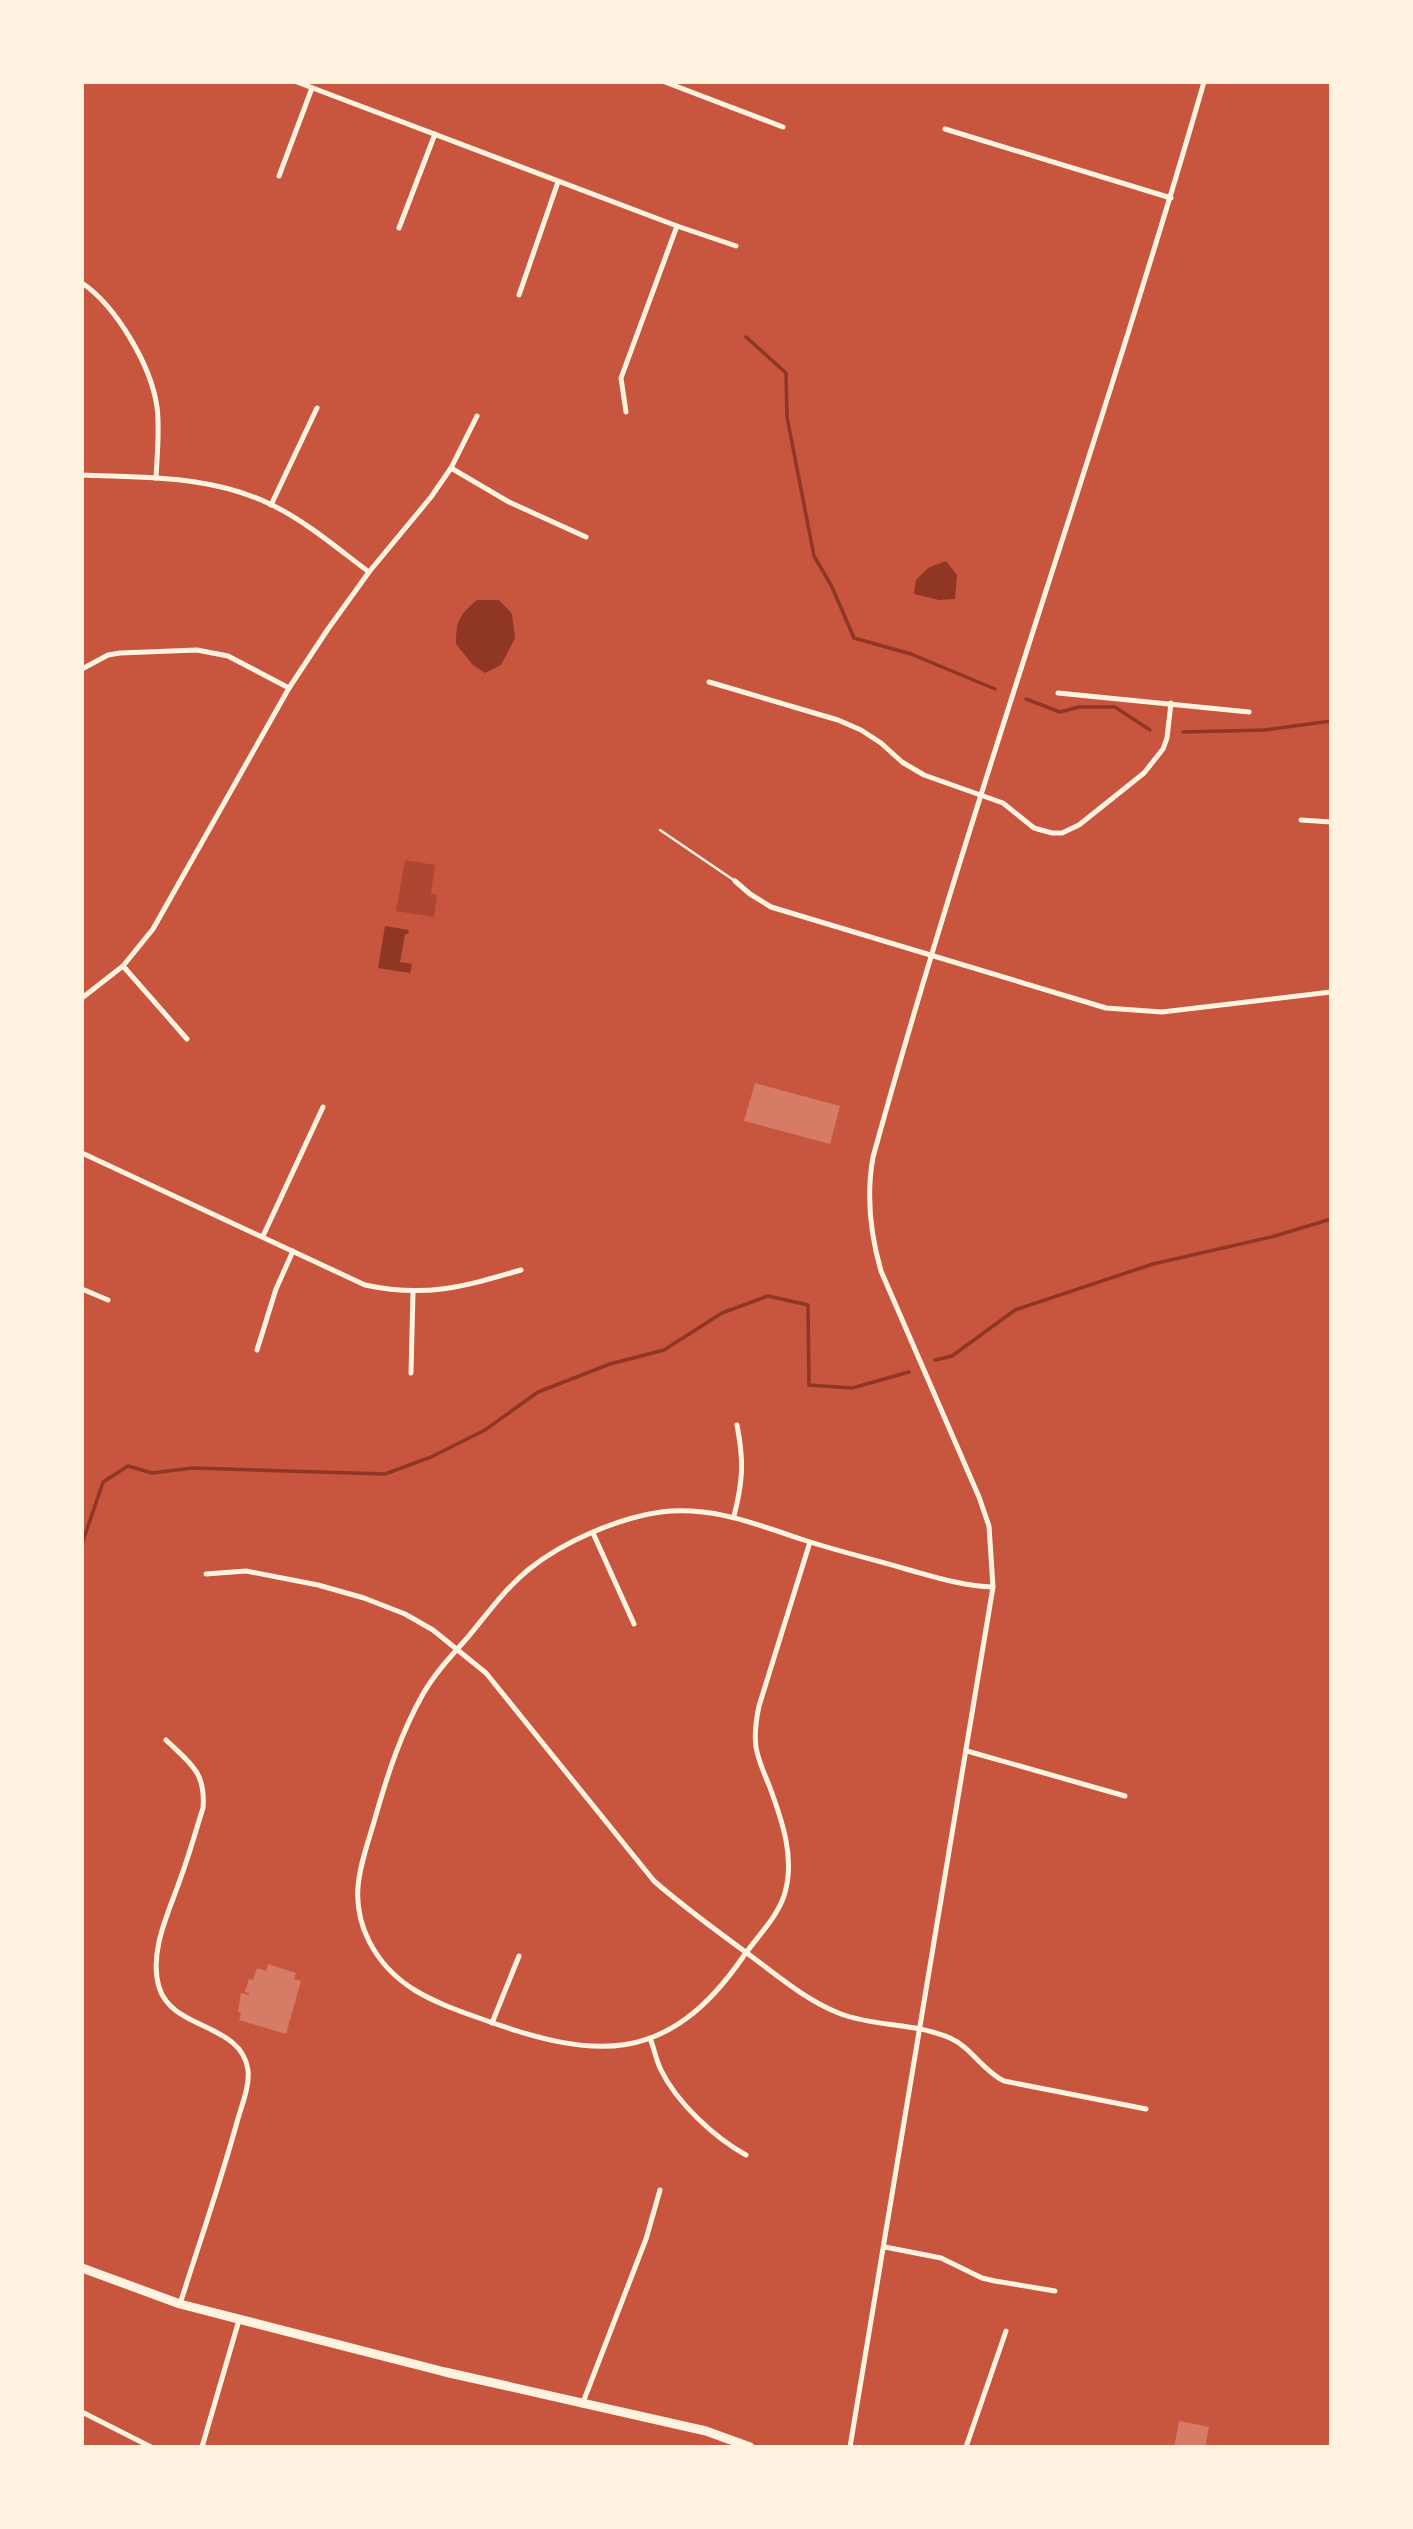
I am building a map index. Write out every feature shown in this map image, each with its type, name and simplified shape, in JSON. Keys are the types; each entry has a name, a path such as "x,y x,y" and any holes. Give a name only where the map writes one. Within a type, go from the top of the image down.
{"main road":[{"path":"82,2268 180,2304 239,2320 582,2404 706,2431 750,2447"}],"street":[{"path":"297,82 736,246"},
{"path":"665,82 783,127"},
{"path":"850,2447 993,1587 989,1526 979,1497 881,1271 875,1250 868,1199 873,1157 980,794 1028,640 1062,545 1171,198 1204,82"},
{"path":"279,176 312,88"},
{"path":"945,129 1171,198"},
{"path":"399,228 435,134"},
{"path":"519,295 558,181"},
{"path":"626,412 621,378 677,226"},
{"path":"82,283 98,294 120,323 148,374 157,407 156,478"},
{"path":"271,505 317,408"},
{"path":"82,998 123,966 139,948 165,908 289,688 369,572 431,497 451,468 477,416"},
{"path":"451,468 509,502 586,537"},
{"path":"82,475 190,480 221,486 271,505 299,520 369,572"},
{"path":"82,669 108,655 120,653 197,650 238,660 289,688"},
{"path":"709,682 838,720 871,737 902,762 924,775 1003,803 1034,828 1062,833 1070,830 1154,761 1167,738 1171,703"},
{"path":"1058,692 1249,712"},
{"path":"1301,820 1331,822"},
{"path":"735,881 771,907 1106,1008 1162,1012 1331,992"},
{"path":"123,966 187,1040"},
{"path":"263,1236 323,1107"},
{"path":"82,1153 365,1285 413,1292 462,1286 521,1270"},
{"path":"257,1350 276,1289 293,1251"},
{"path":"82,1289 108,1300"},
{"path":"411,1373 413,1292"},
{"path":"734,1516 743,1467 737,1426"},
{"path":"810,1542 758,1706 755,1732 759,1761 784,1829 788,1851 785,1889 773,1917 729,1977 700,2008 684,2021 650,2038 610,2047 582,2047 554,2043 431,2001 393,1975 371,1945 357,1902 360,1863 388,1769 426,1689 511,1586 528,1570 564,1546 593,1532 658,1513 686,1511 734,1516 810,1542 960,1584 993,1587"},
{"path":"593,1532 634,1624"},
{"path":"206,1574 246,1571 318,1585 364,1598 405,1614 433,1630 486,1673 654,1881 686,1910 796,1990 839,2013 867,2021 921,2029 956,2041 986,2070 1004,2081 1146,2109"},
{"path":"166,1740 199,1772 204,1795 203,1808 157,1955 159,1987 176,2011 230,2040 243,2057 248,2071 234,2132 180,2304"},
{"path":"967,1751 1125,1796"},
{"path":"492,2023 519,1956"},
{"path":"650,2038 661,2070 676,2092 708,2130 746,2155"},
{"path":"582,2404 646,2239 660,2190"},
{"path":"885,2247 941,2258 982,2278 1055,2291"},
{"path":"202,2447 239,2320"},
{"path":"966,2447 1006,2331"},
{"path":"82,2412 151,2447"}],"lane":[{"path":"660,830 735,881"}],"shaded area":[{"path":"946,561 957,575 955,599 939,600 914,594 916,580 928,568"},
{"path":"477,600 499,600 512,614 515,638 501,665 485,673 473,665 456,644 460,619"},
{"path":"405,860 435,865 431,893 437,895 434,917 396,911"},
{"path":"385,926 409,930 408,934 405,934 400,962 412,964 410,973 378,968"}],"building":[{"path":"755,1083 840,1106 830,1144 744,1121"},
{"path":"268,1964 296,1973 294,1979 301,1981 286,2034 239,2020 241,1993 249,1995 245,1992 249,1979 253,1980 257,1968 266,1971"},
{"path":"1179,2421 1209,2427 1205,2447 1174,2447"}],"waterway":[{"path":"746,337 786,373 787,417 814,556 832,587 854,638 911,654 995,689"},
{"path":"1026,699 1060,712 1079,707 1115,707 1150,730"},
{"path":"1183,732 1265,730 1331,721"},
{"path":"935,1360 952,1356 1015,1310 1153,1264 1275,1236 1331,1219"},
{"path":"82,1544 103,1482 128,1466 152,1473 193,1468 385,1474 431,1457 485,1430 538,1392 610,1364 664,1350 722,1313 768,1296 808,1305 809,1385 852,1388 909,1372"}]}
